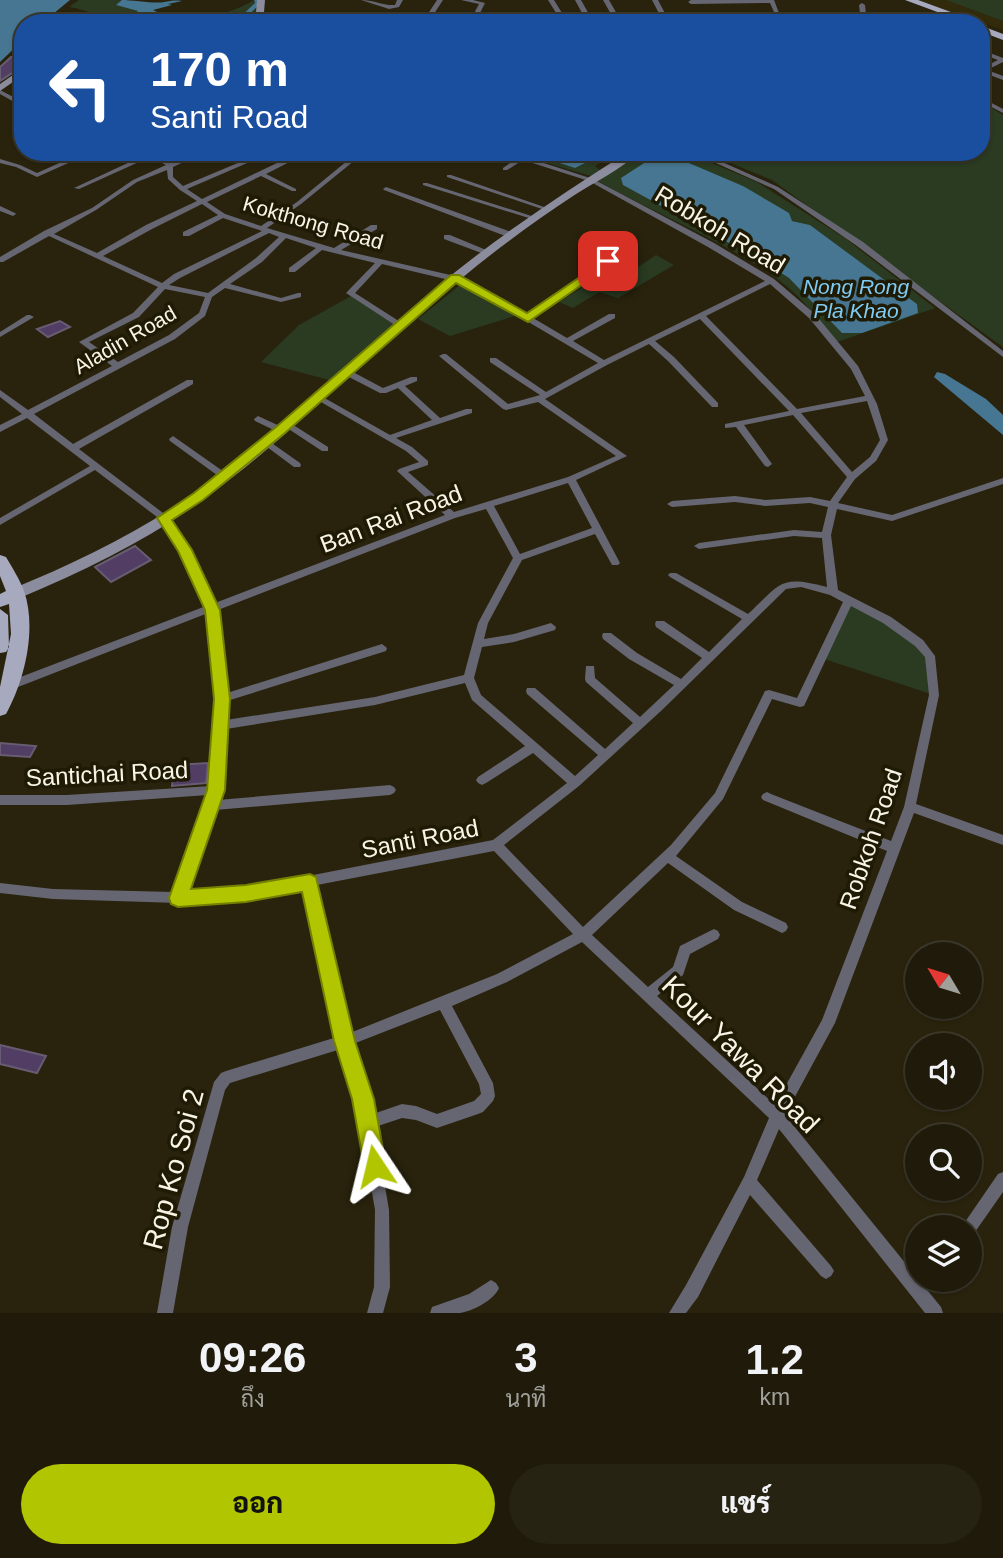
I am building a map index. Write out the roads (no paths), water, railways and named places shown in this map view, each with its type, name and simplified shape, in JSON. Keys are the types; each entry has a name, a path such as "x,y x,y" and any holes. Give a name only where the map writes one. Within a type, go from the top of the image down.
{"main road":[{"path":"895,0 936,14"},
{"path":"909,0 950,14"},
{"path":"0,561 17,593 20,648 0,709"},
{"path":"0,601 17,593"},
{"path":"0,615 0,647"}],"street":[{"path":"364,0 389,7 397,6 400,0"},
{"path":"464,0 482,3 476,14"},
{"path":"578,0 586,14"},
{"path":"691,1 772,1 777,14"},
{"path":"862,5 863,14"},
{"path":"14,78 0,90 14,100"},
{"path":"0,105 14,98"},
{"path":"0,161 37,175 69,161"},
{"path":"77,188 132,161"},
{"path":"163,161 170,165"},
{"path":"0,260 94,209 135,181 180,161"},
{"path":"170,165 170,178 182,189 248,161"},
{"path":"98,256 149,227 289,161"},
{"path":"118,366 83,342 136,315 163,286 264,230 351,161"},
{"path":"505,169 517,161"},
{"name":"Robkoh Road","path":"531,161 591,180 711,244 771,281 812,316 855,368 870,398 884,440 873,459 852,477 833,504 826,535 832,592 887,620 919,643 930,656 935,691 910,807 828,1023 777,1116 749,1182 692,1291 677,1313"},
{"path":"17,593 74,569 164,518 224,477 348,373 455,278 534,218 621,161"},
{"path":"714,161 776,188 860,244 1003,355"},
{"path":"263,175 294,190"},
{"path":"449,176 547,209"},
{"path":"425,184 534,218"},
{"name":"Kokthong Road","path":"182,189 223,215 264,230 335,251 455,278"},
{"path":"386,189 511,235"},
{"path":"0,208 13,214"},
{"path":"186,234 223,215"},
{"path":"335,251 374,227"},
{"path":"47,233 163,286 209,296"},
{"name":"Aladin Road","path":"0,429 172,337 202,314 209,296 259,260 284,236"},
{"path":"447,237 488,252"},
{"path":"292,270 321,247"},
{"path":"528,318 608,261 608,250"},
{"path":"380,262 350,293 401,325"},
{"path":"455,278 604,363"},
{"path":"443,356 506,407 542,396 771,281"},
{"path":"224,285 281,300 298,295"},
{"path":"700,315 795,412 852,477"},
{"path":"567,341 612,316"},
{"path":"0,335 30,317"},
{"path":"649,340 715,405"},
{"path":"493,360 542,396"},
{"path":"348,373 383,391 414,379"},
{"path":"75,447 190,382"},
{"path":"399,385 438,421"},
{"path":"0,393 75,447 164,518 185,550 213,610 222,699 216,790 178,898"},
{"name":"Ban Rai Road","path":"9,686 213,610 452,516 571,478 623,456 542,396"},
{"path":"318,398 409,449 425,463 402,471 452,516"},
{"path":"768,464 733,425 870,398"},
{"path":"388,438 469,411"},
{"path":"258,419 284,427 324,449"},
{"path":"173,439 224,477"},
{"path":"266,442 297,465"},
{"path":"0,522 96,466"},
{"path":"571,478 615,563"},
{"path":"672,504 810,500 892,518 1003,481"},
{"path":"489,505 518,558"},
{"path":"575,783 476,697 469,678 483,623 518,558 598,529"},
{"path":"699,546 794,533 826,535"},
{"path":"673,575 748,618"},
{"name":"Santi Road","path":"0,888 52,894 178,898 246,894 496,845 575,783 783,586 801,584 832,592"},
{"name":"Rop Ko Soi 2","path":"165,1313 180,1227 219,1087 226,1078 345,1041 443,1003 502,978 583,935 667,856 719,796 769,694 800,703 849,600"},
{"path":"660,624 709,657"},
{"path":"478,645 551,627"},
{"path":"607,636 681,684"},
{"path":"222,699 382,648"},
{"path":"590,669 590,678 640,723"},
{"path":"221,725 375,701 469,678"},
{"path":"531,691 605,755"},
{"path":"482,780 533,747"},
{"name":"Santichai Road","path":"0,800 67,800 216,790"},
{"path":"212,805 390,790"},
{"path":"766,797 894,848"},
{"path":"910,807 1003,840"},
{"name":"Kour Yawa Road","path":"496,845 583,935 777,1116 905,1269"},
{"path":"667,856 738,906 782,927"},
{"path":"310,883 345,1041 363,1099 382,1209 382,1287 375,1313"},
{"path":"648,995 678,971 685,950 714,935"},
{"path":"367,1123 399,1110 412,1110 437,1121 447,1119 478,1107 488,1096 486,1083 443,1003"},
{"path":"978,1215 1003,1179"},
{"path":"749,1182 826,1271"},
{"path":"438,1313 474,1300 492,1288"},
{"name":"Kour Yawa Road","path":"922,1292 935,1313"}],"water":[{"path":"0,0 70,0 53,14 14,14 14,49 0,62"},
{"path":"122,0 156,3 182,1 153,10 157,12 153,14 135,14 138,11 116,5"},
{"path":"553,161 589,161 575,168"},
{"name":"Nong Rong Pla Khao","path":"647,161 684,161 743,186 789,213 792,221 810,225 917,304 918,313 862,333 842,333 789,278 746,251 747,246 742,243 729,243 623,185 621,178"},
{"path":"937,372 945,374 986,399 1003,415 1003,435 934,377"}],"waterway":[{"path":"246,14 258,3 257,0"}]}
